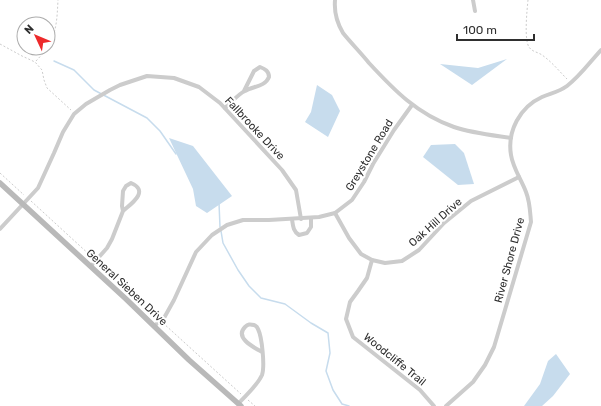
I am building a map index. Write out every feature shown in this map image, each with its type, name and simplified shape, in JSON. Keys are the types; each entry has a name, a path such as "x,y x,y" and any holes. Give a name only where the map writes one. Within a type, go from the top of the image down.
{"street":[{"path":"335,0 336,18 343,33 388,84 412,105 428,115 454,127 511,138"},
{"path":"473,0 475,11"},
{"name":"River Shore Drive","path":"446,406 473,382 486,365 494,347 531,222 530,206 526,192 511,157 510,150 511,138 517,120 529,105 542,97 559,91 571,82 601,50"},
{"path":"225,108 244,91 263,84 268,80 268,72 260,67 256,69 244,91"},
{"name":"Fallbrooke Drive","path":"0,229 38,188 63,132 75,113 86,104 110,90 147,76 174,78 199,87 220,103 282,170 296,190 302,219"},
{"name":"Greystone Road","path":"154,326 164,318 196,252 212,235 227,225 242,220 302,219 319,217 335,212 352,200 394,130 412,105"},
{"name":"Oak Hill Drive","path":"372,260 385,263 402,261 419,250 444,223 471,201 519,177"},
{"name":"General Sieben Drive","path":"0,183 91,266 189,360 240,405"},
{"path":"91,266 107,248 123,211 136,200 139,195 138,188 135,185 131,184 126,186 123,191 123,211"},
{"path":"335,212 349,238 361,254 372,260"},
{"path":"292,219 294,230 298,235 307,234 311,227 311,218"},
{"name":"Woodcliffe Trail","path":"372,260 367,278 350,302 346,319 353,337 420,390 434,406"},
{"path":"240,405 244,397 262,375 264,365 262,344 258,329 254,325 249,324 242,331 244,339 250,345 262,352"}],"path":[{"path":"56,28 58,0"},
{"path":"528,0 527,43 529,49 546,58 571,82"},
{"path":"0,44 35,62 42,70 47,88 75,113"},
{"path":"35,62 41,56"},
{"path":"0,172 226,382 255,406"}],"water":[{"path":"507,59 472,85 440,64 478,68"},
{"path":"317,85 332,95 340,111 328,137 305,122 311,112"},
{"path":"169,138 193,146 232,196 207,213 196,206 193,189"},
{"path":"455,144 464,153 474,184 458,185 423,157 431,145"},
{"path":"556,354 570,374 553,396 542,406 524,406 540,384 548,361"}],"waterway":[{"path":"54,61 74,70 94,90 147,118 160,131 176,154"},
{"path":"219,203 220,227"},
{"path":"221,231 223,243 238,270 249,286 261,298 285,304 311,323 328,333 330,353 326,371 333,390 342,404 349,406"}]}
